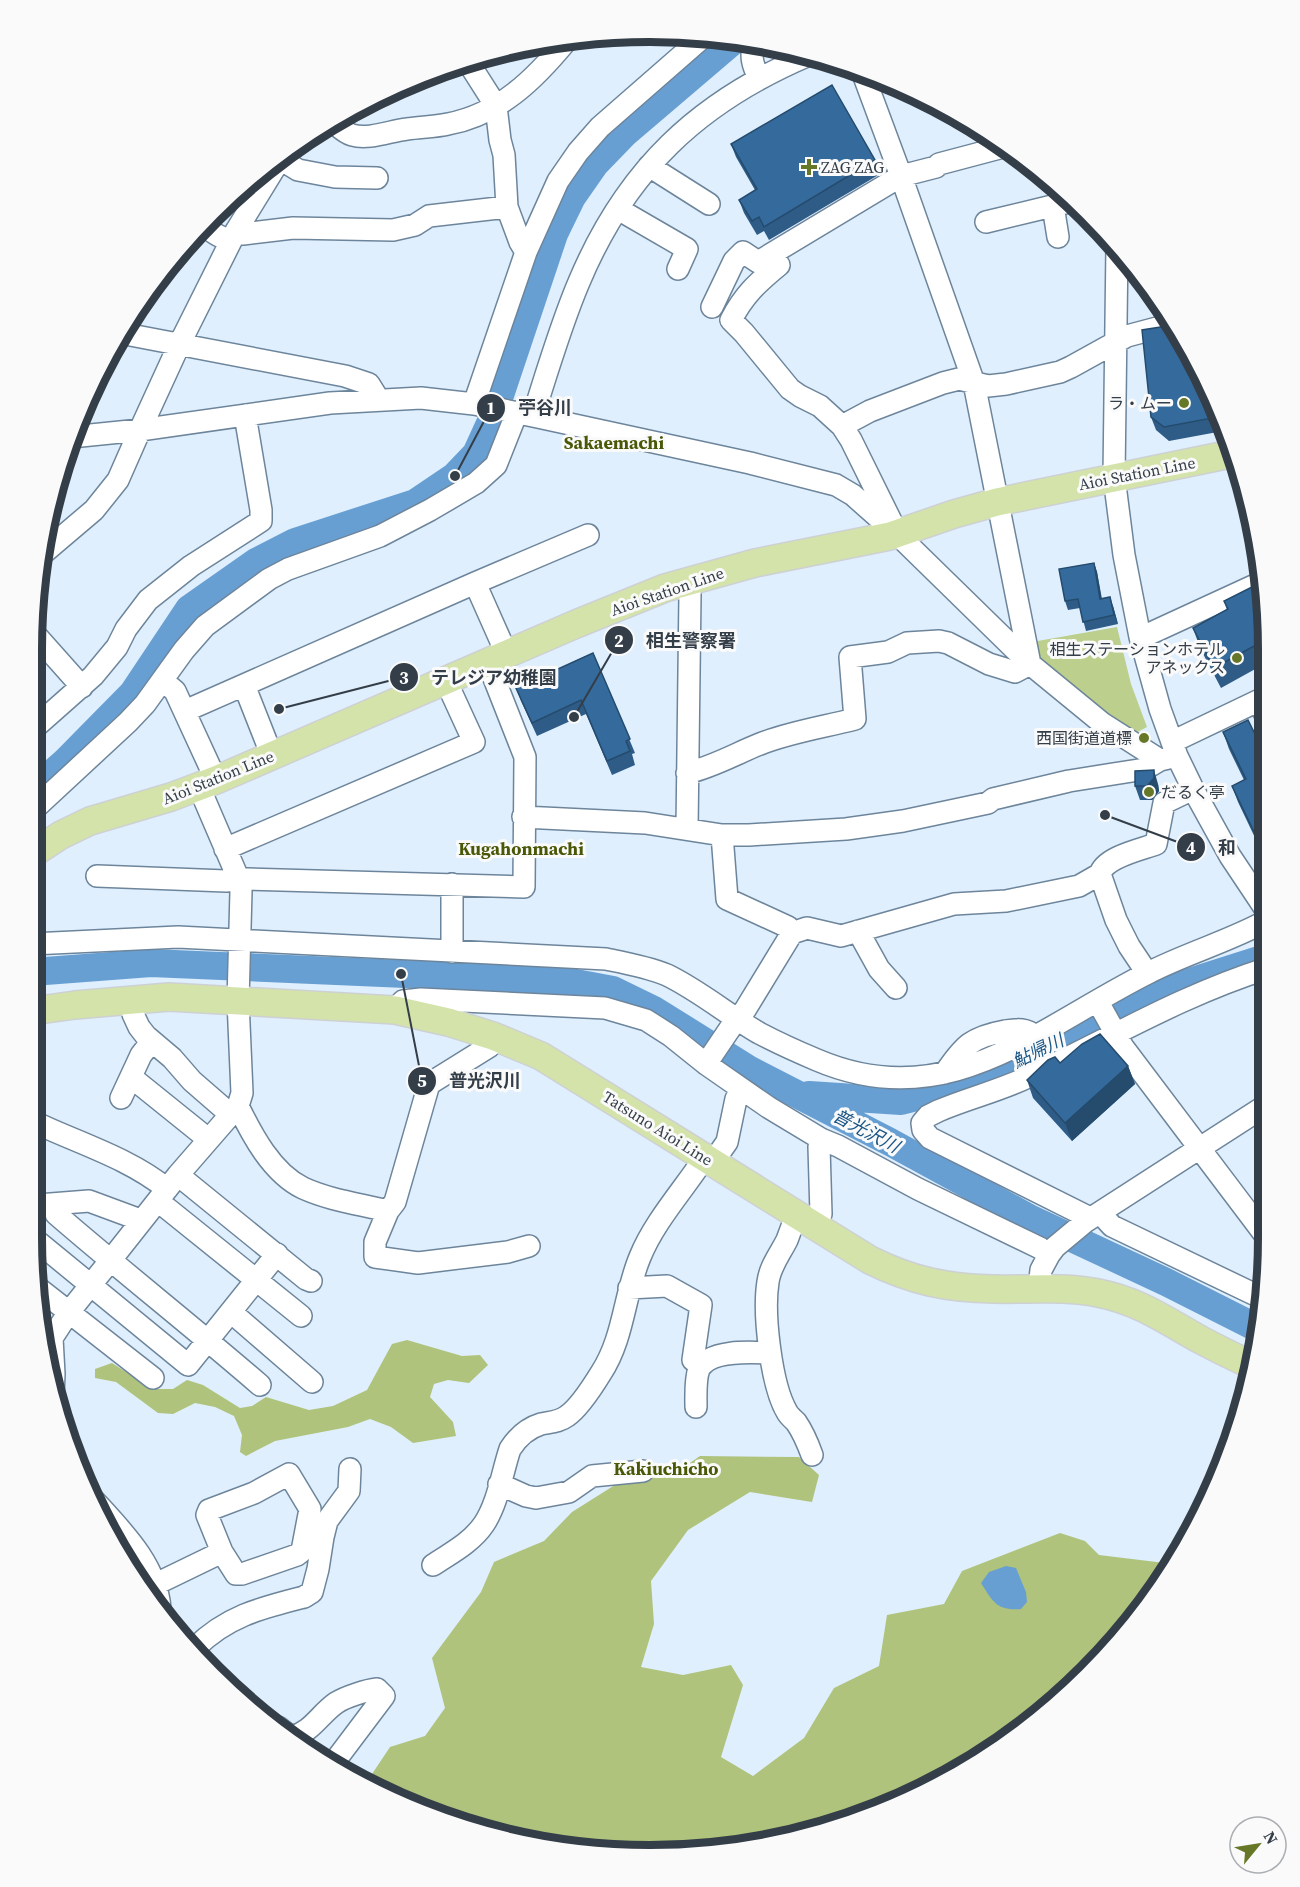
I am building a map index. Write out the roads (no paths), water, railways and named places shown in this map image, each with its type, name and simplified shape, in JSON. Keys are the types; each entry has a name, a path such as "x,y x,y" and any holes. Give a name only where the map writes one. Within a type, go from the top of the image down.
{"main road":[{"name":"Aioi Station Line","path":"42,847 90,821 171,797 208,783 628,602 687,581 755,563 897,534 997,502 1226,455"},
{"name":"Tatsuno Aioi Line","path":"42,1010 169,997 239,996 394,1010 448,1022 493,1036 541,1056 870,1260 913,1279 967,1288 1039,1288 1098,1293 1153,1311 1201,1340 1245,1361"}],"street":[{"path":"477,405 526,252 558,180 600,127 695,44"},
{"path":"340,127 351,135 371,136 449,124 480,114 520,90 558,49"},
{"path":"751,51 752,63 759,78"},
{"path":"42,802 128,722 163,681 184,650 205,627 269,579 288,569 380,536 476,483 496,465 608,223 649,166 705,113 759,78 797,61"},
{"path":"472,69 496,106 504,155 507,207 526,252"},
{"path":"866,82 974,383 1030,664"},
{"path":"712,307 734,261 743,252 758,262 901,176 996,150"},
{"path":"288,162 298,170 335,177 377,178"},
{"path":"649,166 709,204"},
{"path":"51,546 94,510 125,467 180,345 234,236 253,190"},
{"path":"986,222 1062,204"},
{"path":"1053,206 1058,237"},
{"path":"210,231 216,235 234,236 293,228 393,230 415,225 429,216 507,207"},
{"path":"618,209 687,249 678,268"},
{"path":"1117,261 1114,477 1122,544 1140,636 1170,753 1230,856 1258,897"},
{"path":"779,265 755,284 740,301 731,320 790,388 820,406 842,426 897,534"},
{"path":"842,426 870,411 943,383 959,380 988,386 1060,372 1138,331 1164,326"},
{"path":"130,335 345,376 369,384 379,400"},
{"path":"81,436 140,430 330,403 421,398 520,413 836,484 853,495 897,534 1030,664 1102,723 1170,753"},
{"path":"42,721 82,687 117,647 126,629 148,600 191,566 261,521 245,415"},
{"path":"185,711 588,535"},
{"path":"687,581 690,594 687,829"},
{"path":"97,876 524,887 525,757 476,583"},
{"path":"1140,636 1149,634 1254,585"},
{"path":"687,773 704,769 760,744 855,719 850,657 888,652 907,643 939,641 1003,669 1015,672 1030,664"},
{"path":"42,642 82,687"},
{"path":"53,1348 52,1338 69,1312 140,1222 234,1110 242,1093 239,996 241,891 239,879 225,849 208,783 185,711 175,691 163,681"},
{"path":"225,849 474,742 446,681"},
{"path":"244,685 272,756"},
{"path":"523,817 634,822 722,835 815,832 903,821 988,803 993,799 1069,781 1145,769 1258,702"},
{"path":"1148,973 1129,946 1116,920 1100,874 1109,861 1156,844 1164,803 1193,789"},
{"path":"722,835 727,899 788,927 792,933"},
{"path":"709,1061 792,933 807,928 841,936 954,904 1006,902 1079,886 1100,874"},
{"path":"452,884 452,952"},
{"path":"42,943 145,937 606,959 665,975 689,987 735,1023 817,1060 868,1077 893,1079 921,1078 972,1065 1037,1037 1100,1005 1148,973 1258,925"},
{"path":"858,931 879,969 897,988"},
{"path":"1255,1294 1092,1218 930,1138 923,1130 922,1123 928,1116 938,1111 1027,1078 1114,1030 1206,990 1258,972"},
{"path":"394,1010 403,1001 421,999 605,1008 646,1020 709,1061 741,1089 821,1139 918,1189 1040,1248 1052,1251"},
{"path":"131,1000 133,1014 139,1027 172,1058 192,1081 234,1110 286,1177 318,1194 388,1211"},
{"path":"1100,1005 1123,1047 1200,1149 1258,1213"},
{"path":"493,1036 490,1046 429,1084 395,1202 388,1211 375,1242 375,1257 418,1263 508,1252 529,1246"},
{"path":"121,1098 141,1055 152,1041"},
{"path":"131,1077 208,1139"},
{"path":"433,1565 459,1549 484,1524 492,1510 510,1449 515,1440 532,1428 567,1417 600,1375 612,1356 617,1342 629,1287 648,1240 709,1160 727,1142 736,1099 741,1089"},
{"path":"1039,1288 1041,1270 1052,1251 1092,1218 1258,1111"},
{"path":"42,1130 121,1161 154,1179 277,1254 306,1280 311,1281"},
{"path":"812,1455 806,1438 787,1413 781,1399 770,1353 766,1320 768,1281 774,1263 787,1239 806,1221 821,1214 819,1147 821,1139"},
{"path":"168,1188 256,1280 301,1316"},
{"path":"42,1205 89,1201 140,1222"},
{"path":"56,1214 260,1385"},
{"path":"42,1245 188,1365 277,1254"},
{"path":"629,1287 667,1286 701,1305 693,1360"},
{"path":"45,1293 153,1378"},
{"path":"231,1312 312,1382"},
{"path":"696,1407 698,1371 703,1364 724,1354 770,1353"},
{"path":"199,1644 211,1634 244,1614 304,1597 312,1592 327,1521 349,1491 350,1469"},
{"path":"499,1484 536,1498 569,1492 592,1476 642,1470"},
{"path":"290,1474 310,1509 302,1551 297,1555 242,1574 236,1574 222,1552 207,1515 209,1510 254,1492 290,1474"},
{"path":"113,1522 141,1557 156,1584 157,1593"},
{"path":"156,1584 222,1552"},
{"path":"300,1734 337,1702 377,1689 384,1696 337,1758"}],"water":[{"path":"1006,1566 1016,1568 1026,1592 1027,1602 1021,1609 1001,1607 996,1604 981,1583 989,1572"}],"waterway":[{"path":"42,782 133,693 189,609 256,562 295,542 415,503 455,476 476,454 492,419 554,234 572,197 595,164 625,133 726,47"},
{"name":"鮎帰川","path":"809,1095 901,1101 949,1089 1014,1063 1161,991 1258,960"},
{"name":"普光沢川","path":"42,971 151,963 565,981 613,990 654,1010 750,1070 890,1142 1031,1219 1166,1282 1251,1325"}],"place":[{"name":"ZAG ZAG","path":"809,167"},
{"name":"ラ・ムー","path":"1184,403"},
{"name":"苧谷川","path":"455,476"},
{"name":"相生ステーションホテル アネックス","path":"1237,658"},
{"name":"テレジア幼稚園","path":"279,709"},
{"name":"相生警察署","path":"574,717"},
{"name":"西国街道道標","path":"1144,738"},
{"name":"だるく亭","path":"1149,792"},
{"name":"和","path":"1105,815"},
{"name":"普光沢川","path":"401,974"}],"district":[{"name":"Sakaemachi","path":"614,443"},
{"name":"Kugahonmachi","path":"521,849"},
{"name":"Kakiuchicho","path":"666,1469"}]}
